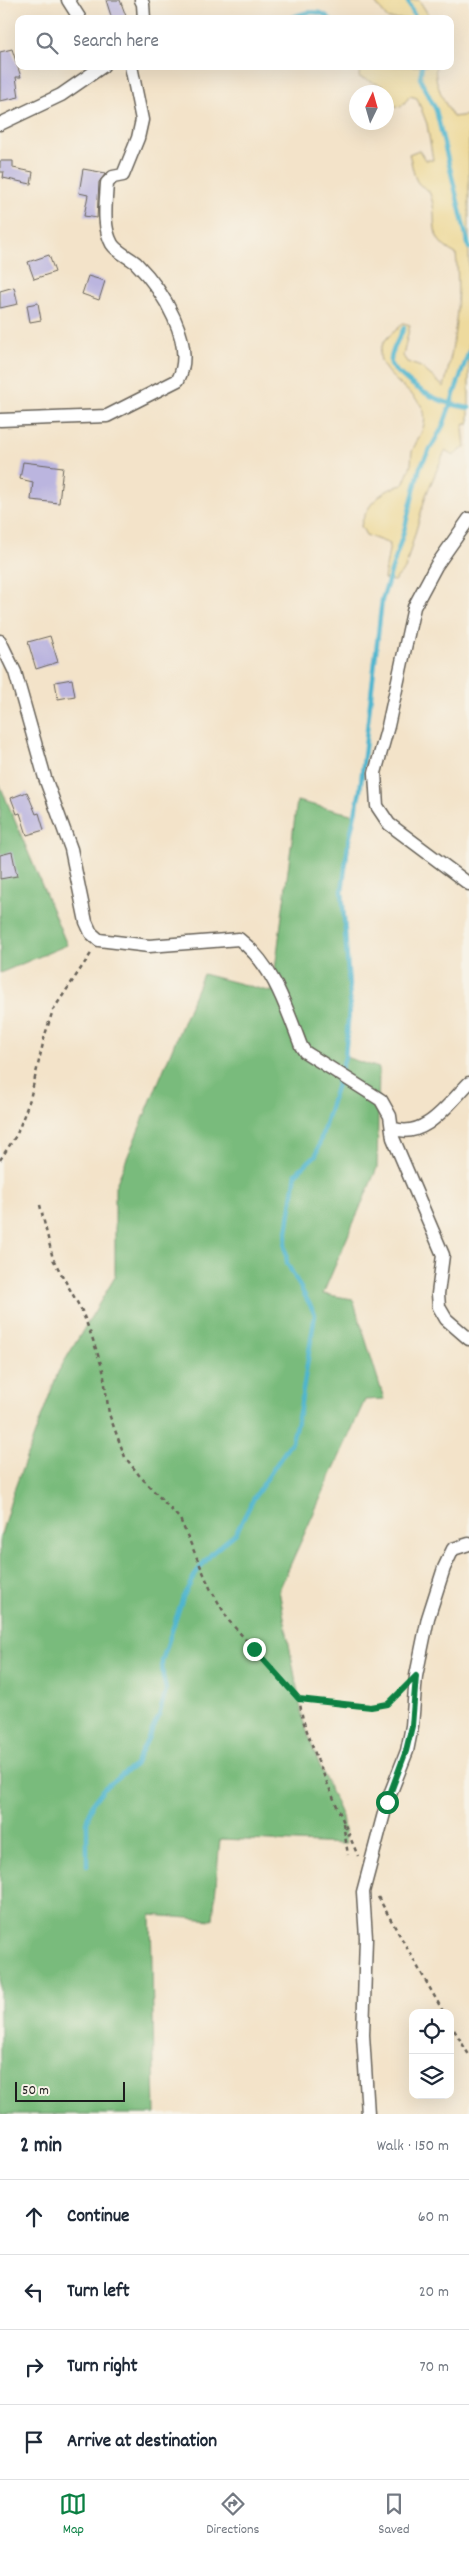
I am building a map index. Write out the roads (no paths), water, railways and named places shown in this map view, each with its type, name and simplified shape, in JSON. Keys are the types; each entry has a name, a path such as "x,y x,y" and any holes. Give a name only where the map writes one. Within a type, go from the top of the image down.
{"street":[{"path":"68,0 77,15"},
{"path":"141,0 144,15"},
{"path":"0,124 61,94 97,70"},
{"path":"0,420 107,416 178,380 183,371 182,347 178,326 166,303 136,263 113,246 108,234 105,213 107,183 113,177 122,175 138,138 142,120 132,70"},
{"path":"469,519 436,566 414,606 388,726 375,773 377,806 390,824 469,884"},
{"path":"0,641 15,672 45,778 71,849 86,922 91,933 100,940 149,946 240,939 252,949 270,971 301,1046 320,1062 381,1100 387,1108 393,1138 443,1255 438,1294 439,1307 446,1319 469,1339"},
{"path":"392,1128 402,1131 416,1131 431,1121 469,1083"},
{"path":"368,2114 363,2035 366,1938 362,1908 363,1892 387,1802 412,1726 416,1676 428,1618 444,1568 453,1550 469,1544"}],"waterway":[{"path":"407,0 414,15"},
{"path":"299,15 317,12 325,15"},
{"path":"421,70 420,78 436,110 469,248"},
{"path":"404,328 392,355 391,364 394,369 432,397 450,404 469,408"},
{"path":"87,1866 87,1823 92,1804 104,1788 135,1765 159,1716 166,1690 162,1661 183,1597 196,1573 212,1553 236,1533 254,1498 292,1441 300,1409 315,1314 287,1263 285,1245 296,1173 316,1155 345,1057 350,999 342,891 348,845 360,791 382,600 404,531 420,467 443,426 469,351"}]}
